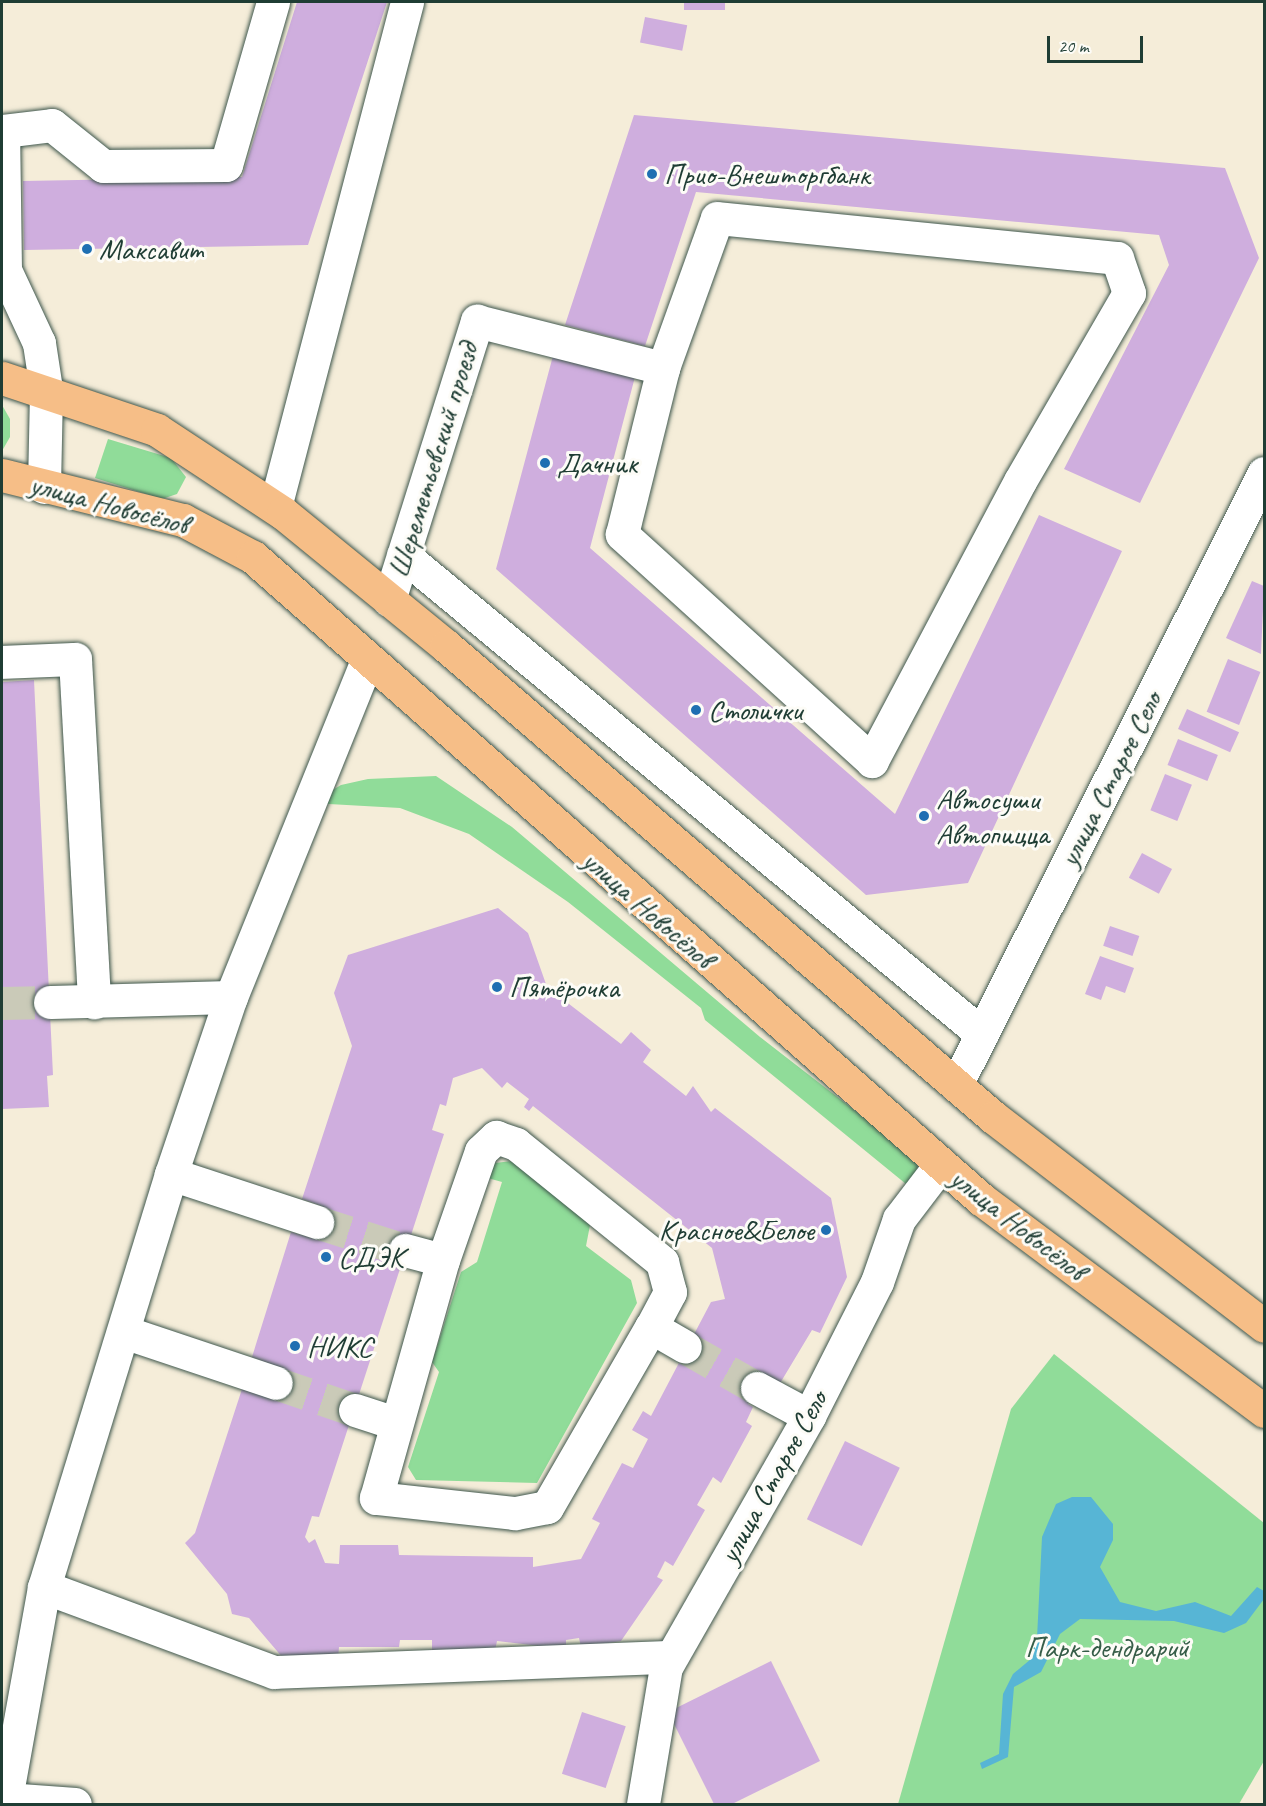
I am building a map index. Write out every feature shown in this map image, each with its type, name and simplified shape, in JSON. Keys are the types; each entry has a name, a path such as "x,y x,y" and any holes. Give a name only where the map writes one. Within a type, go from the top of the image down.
{"main road":[{"path":"2,378 46,389 157,430 275,507 389,600 956,1085 1182,1268 1264,1326"},
{"name":"улица Новосёлов","path":"2,475 183,520 253,557 367,660 941,1164 1264,1411"}],"street":[{"path":"44,487 46,389 39,342 5,270 3,131 52,125 103,166 226,165 273,2"},
{"path":"275,507 407,2"},
{"path":"717,218 1117,258 1129,293 1020,481 872,761 622,534 663,368 717,218"},
{"name":"Шереметьевский проезд","path":"389,600 477,321 663,368"},
{"name":"улица Старое Село","path":"956,1085 1264,473"},
{"path":"403,555 982,1034"},
{"path":"2,662 75,659 94,1002"},
{"path":"75,1804 5,1793 44,1587 171,1174 231,997 367,660"},
{"path":"50,1002 231,997"},
{"path":"496,1137 516,1144 662,1262 670,1292 547,1507 515,1513 376,1498 395,1423 443,1260 481,1151 496,1137"},
{"name":"улица Старое Село","path":"644,1804 672,1657 809,1416 877,1282 899,1219 941,1164"},
{"path":"171,1174 317,1222"},
{"path":"405,1250 443,1260"},
{"path":"651,1327 685,1347"},
{"path":"124,1332 276,1383"},
{"path":"757,1388 809,1416"},
{"path":"356,1410 395,1423"},
{"path":"44,1587 274,1672 672,1657"}],"green space":[{"path":"2,405 10,419 10,437 2,451"},
{"path":"108,439 171,458 186,477 177,494 162,499 95,478"},
{"path":"436,776 512,827 760,1037 916,1158 918,1172 906,1184 705,1020 701,1008 568,902 469,834 400,808 311,803 341,785 368,779"},
{"path":"513,1161 591,1220 586,1246 631,1280 637,1303 537,1483 416,1480 408,1467 439,1372 432,1362 461,1272 477,1262 502,1182 484,1177 495,1163"},
{"name":"Парк-дендрарий","path":"1054,1354 1264,1523 1264,1761 1239,1804 898,1804 1011,1409"}],"water":[{"path":"1072,1497 1091,1497 1113,1524 1113,1540 1100,1567 1120,1602 1156,1611 1195,1602 1231,1616 1257,1587 1264,1591 1264,1599 1246,1623 1224,1633 1174,1621 1080,1619 1060,1634 1041,1672 1014,1687 1008,1757 982,1769 980,1763 999,1754 1003,1694 1013,1674 1031,1659 1037,1638 1042,1537 1056,1504"}],"building":[{"path":"297,2 387,2 308,245 24,250 23,181 242,177"},
{"path":"684,2 725,2 725,10 684,10"},
{"path":"645,17 687,25 682,51 640,43"},
{"path":"634,115 1225,168 1259,258 1140,503 1064,469 1169,265 1159,235 696,192 645,346 565,325"},
{"path":"554,352 636,373 590,548 895,814 1039,515 1122,551 968,883 866,895 496,569"},
{"path":"1252,581 1264,586 1261,654 1226,638"},
{"path":"1228,659 1260,672 1239,725 1207,712"},
{"path":"34,680 53,1075 47,1076 49,1107 2,1109 2,682"},
{"path":"1187,709 1239,732 1230,752 1178,729"},
{"path":"1178,739 1218,755 1207,781 1168,765"},
{"path":"1165,774 1192,785 1177,821 1150,810"},
{"path":"1142,853 1172,869 1159,894 1129,878"},
{"path":"498,908 528,933 547,987 621,1044 631,1032 651,1050 643,1062 686,1096 693,1086 711,1112 715,1108 831,1198 847,1277 820,1333 812,1330 779,1385 763,1376 748,1404 753,1407 746,1422 752,1426 721,1483 713,1477 697,1505 705,1510 673,1566 665,1561 657,1577 663,1580 621,1641 581,1647 579,1638 566,1640 566,1649 497,1641 495,1651 432,1650 432,1640 400,1640 399,1647 339,1647 338,1660 283,1658 249,1618 232,1614 227,1594 185,1543 195,1533 242,1389 272,1365 252,1357 291,1232 312,1238 322,1206 302,1199 352,1046 334,993 348,955","holes":["482,1068 502,1088 507,1082 529,1099 524,1107 529,1111 533,1106 712,1248 725,1299 711,1302 651,1416 643,1411 632,1430 648,1439 633,1468 622,1463 592,1519 600,1523 581,1559 533,1567 533,1557 399,1555 398,1545 340,1545 339,1564 325,1563 315,1539 309,1543 305,1537 312,1516 319,1517 444,1134 432,1130 440,1104 446,1106 453,1078"]},
{"path":"1110,926 1139,936 1132,956 1103,946"},
{"path":"1100,956 1134,968 1125,993 1106,986 1101,1000 1085,994"},
{"path":"845,1441 900,1468 862,1546 807,1519"},
{"path":"771,1661 820,1761 732,1804 714,1804 668,1712"},
{"path":"582,1712 626,1726 606,1788 562,1774"}],"tunnel":[{"path":"2,1003 50,1002"},
{"path":"317,1222 405,1250"},
{"path":"685,1347 757,1388"},
{"path":"276,1383 355,1410"}],"place":[{"name":"Прио-Внешторгбанк","path":"652,174"},
{"name":"Максавит","path":"87,249"},
{"name":"Дачник","path":"545,463"},
{"name":"Столички","path":"696,710"},
{"name":"Автосуши Автопицца","path":"924,816"},
{"name":"Пятёрочка","path":"497,987"},
{"name":"Красное&Белое","path":"826,1230"},
{"name":"СДЭК","path":"326,1257"},
{"name":"НИКС","path":"295,1346"}]}
